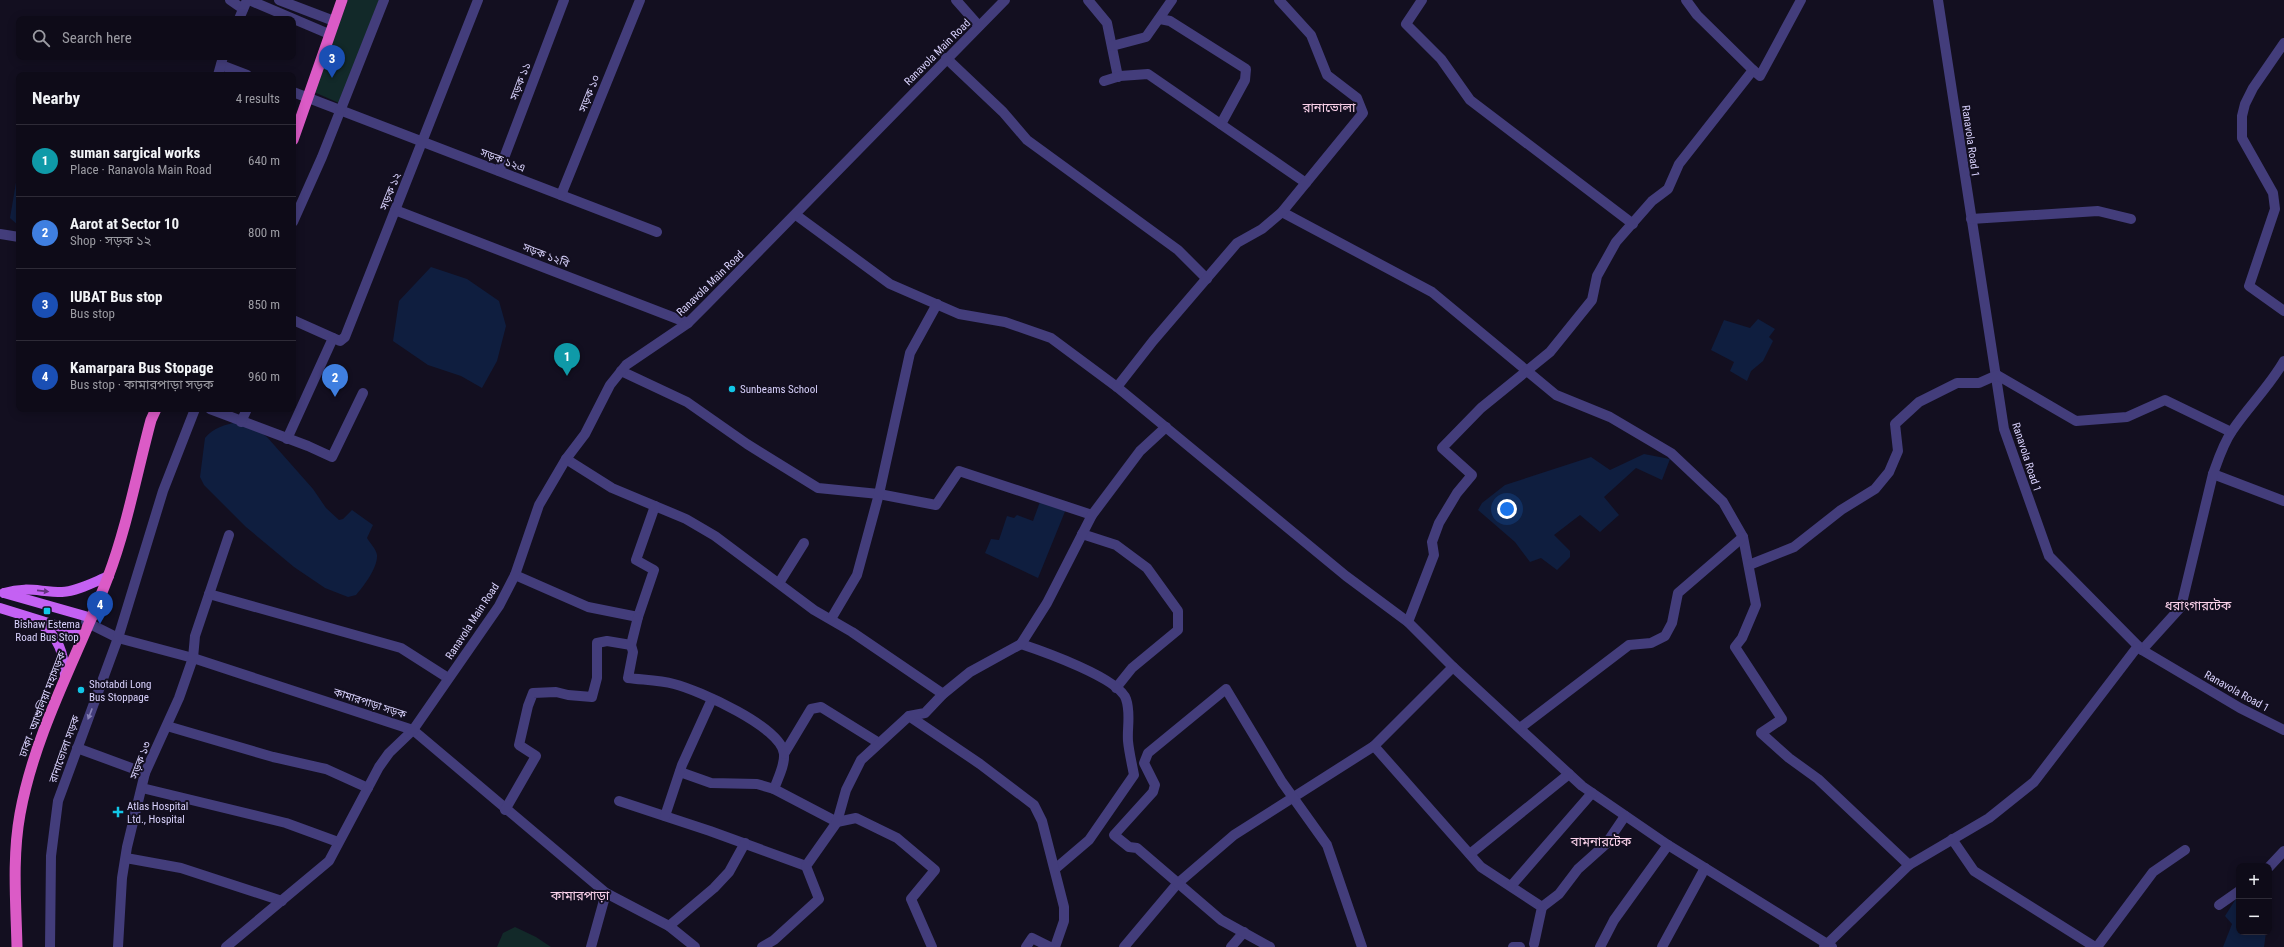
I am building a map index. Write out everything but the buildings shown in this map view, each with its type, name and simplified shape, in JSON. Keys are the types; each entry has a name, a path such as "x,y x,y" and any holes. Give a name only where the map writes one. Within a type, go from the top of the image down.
{"highway":[{"path":"296,132 342,0"},
{"name":"ঢাকা - আশুলিয়া মহাসড়ক","path":"16,947 15,855 20,815 31,769 65,676 109,576 120,543 151,420 155,412"}],"main road":[{"path":"2,593 20,588 64,592 109,576"},
{"path":"2,593 89,620"},
{"path":"0,608 84,634"},
{"path":"34,618 50,631 57,640 62,651 65,676"}],"street":[{"path":"230,0 246,3 281,16"},
{"path":"279,0 334,21"},
{"path":"296,215 341,110 384,0"},
{"name":"সড়ক ১২","path":"333,338 340,341 345,337 395,210 424,142 478,0"},
{"name":"সড়ক ১১","path":"498,170 564,0"},
{"name":"সড়ক ১০","path":"561,195 640,0"},
{"path":"956,0 979,26"},
{"name":"Ranavola Main Road","path":"448,678 499,606 515,575 539,505 566,459 585,434 610,385 621,371 688,323 796,215 946,58 1005,0"},
{"path":"1088,0 1107,23 1118,77"},
{"path":"1112,46 1146,37 1172,0"},
{"path":"1117,386 1153,341 1237,243 1262,229 1282,212 1363,113 1357,98 1327,75 1311,35 1279,0"},
{"path":"1422,0 1406,24 1441,59 1470,100 1633,224"},
{"path":"1686,0 1697,15 1760,76 1801,0"},
{"name":"Ranavola Road 1","path":"1938,0 1971,219 1997,375 2004,429 2049,556 2140,648 2240,708 2284,730"},
{"path":"240,16 246,3"},
{"path":"1160,19 1170,21 1246,69 1245,80 1221,124"},
{"path":"296,22 329,34"},
{"path":"2284,43 2253,88 2245,104 2242,116 2242,138 2272,193 2275,209 2250,286 2284,311"},
{"path":"946,58 1003,112 1028,140 1178,250 1207,279"},
{"path":"220,63 240,72"},
{"path":"1408,622 1434,555 1432,542 1439,523 1457,493 1472,475 1442,448 1480,408 1525,370 1550,352 1592,300 1597,276 1616,242 1652,201 1668,189 1679,164 1753,70"},
{"path":"1104,81 1118,77 1148,74 1306,183"},
{"name":"সড়ক ১২এ","path":"296,93 657,232"},
{"name":"সড়ক ১২বি","path":"395,210 688,323"},
{"path":"1971,219 2098,210 2130,219"},
{"path":"1282,212 1432,292 1556,395 1610,417 1674,456 1723,502 1744,537 1756,605 1742,638 1735,647 1782,719 1761,733 1789,758 1818,779 1909,865"},
{"path":"796,215 890,284 959,314 1004,322 1051,338 1117,386 1346,576 1408,622 1453,667 1569,774 1592,793 1668,845 1828,946 1909,865 1989,818 2034,782 2140,648 2181,607 2213,474 2231,432 2273,382 2284,361"},
{"path":"0,234 16,237"},
{"path":"831,619 857,575 879,494 910,353 937,304"},
{"path":"287,439 333,338 296,321"},
{"path":"621,371 687,402 747,444 818,488 879,494 936,505 960,471 1092,515"},
{"path":"1749,565 1794,547 1841,510 1875,489 1889,472 1898,451 1895,424 1919,402 1957,383 1979,383 1997,375 2076,421 2126,417 2165,400 2231,432"},
{"path":"217,412 308,446 332,458 363,394"},
{"name":"রানাভোলা সড়ক","path":"50,947 51,856 58,801 76,748 118,638 163,491 194,412"},
{"path":"241,422 246,412"},
{"path":"806,866 837,822 846,790 861,760 909,716 925,713 943,694 970,672 1021,644 1047,602 1092,515 1140,451 1166,427"},
{"path":"566,459 612,488 686,519 716,536 779,583 943,694"},
{"path":"2213,474 2284,501"},
{"path":"655,506 636,560 654,570 638,617 631,645 633,652 628,678 674,684 728,705 756,723 781,743 784,754 783,766 774,788"},
{"path":"1082,534 1116,544 1147,568 1178,611 1178,630 1132,668 1116,688"},
{"name":"সড়ক ১৩","path":"118,947 122,878 145,773 167,726 193,658 195,636 229,535"},
{"path":"1520,728 1629,645 1651,643 1665,636 1672,623 1678,593 1744,537"},
{"path":"779,583 804,543"},
{"path":"515,575 588,608 638,617"},
{"path":"209,594 401,648 448,678"},
{"name":"কামারপাড়া সড়ক","path":"89,620 118,638 193,658 414,730 448,678"},
{"path":"505,810 536,756 519,745 528,706 533,692 556,692 568,695 592,697 597,678 597,643 607,641 631,645"},
{"path":"1021,644 1048,652 1105,679 1126,698 1130,722 1128,741 1134,775 1089,840 1056,869"},
{"path":"1124,947 1177,884 1234,835 1293,799 1374,746 1453,667"},
{"path":"1270,947 1221,920 1177,884 1137,848 1129,847 1115,836 1114,833 1152,792 1155,785 1144,763 1148,753 1226,689 1293,799 1327,845 1362,947"},
{"path":"665,816 680,772 712,699"},
{"path":"784,754 811,709 821,707 879,743"},
{"path":"909,716 980,764 1034,804 1042,821 1056,869 1064,907 1064,921 1055,947"},
{"path":"167,726 273,757 326,769 368,788"},
{"path":"226,947 329,861 338,842 389,753 414,730 505,810 606,893 669,926 695,947"},
{"path":"1374,746 1481,867 1542,907"},
{"path":"76,748 145,773"},
{"path":"680,772 711,783 757,784 774,788 837,822 856,818 896,838 935,870 911,899 932,947"},
{"path":"1470,854 1569,774"},
{"path":"142,788 286,822 338,842"},
{"path":"1511,886 1592,793"},
{"path":"619,801 745,843 806,866 819,899 774,940 762,947"},
{"path":"1534,944 1542,907 1559,894 1578,869 1606,844 1625,816"},
{"path":"1952,839 1974,871 2096,947 2153,872 2185,850"},
{"path":"669,926 714,888 729,872 745,843"},
{"path":"1600,947 1614,920 1668,845"},
{"path":"2272,864 2284,851"},
{"path":"126,858 181,868 282,901"},
{"path":"1662,947 1705,868"},
{"path":"591,947 606,893"},
{"path":"2219,905 2236,893"},
{"path":"1231,947 1244,932"},
{"path":"1026,947 1032,938 1050,947"},
{"path":"1513,947 1520,947"}],"green space":[{"path":"348,0 379,0 339,103 314,92"},
{"path":"515,927 536,937 551,947 497,947 503,933"}],"water":[{"path":"16,183 16,223 10,218"},
{"path":"431,267 467,279 499,301 506,326 497,361 482,388 461,376 428,365 393,341 399,301"},
{"path":"1758,319 1775,329 1769,337 1773,341 1763,361 1751,371 1747,381 1730,371 1734,362 1711,350 1724,320 1750,328"},
{"path":"239,422 259,431 267,437 313,489 326,508 339,520 343,519 352,510 373,525 367,538 377,555 377,560 370,576 356,595 348,597 325,588 294,567 246,527 204,485 200,477 205,438 220,427"},
{"path":"1644,454 1670,459 1662,480 1636,468 1604,497 1619,515 1600,532 1580,515 1554,535 1570,551 1570,557 1557,570 1541,558 1530,562 1515,542 1478,510 1482,503 1505,485 1591,457 1610,470"},
{"path":"1041,499 1066,509 1038,578 985,553 991,539 999,540 1007,516 1014,518 1017,515 1033,521"},
{"path":"2236,899 2236,935 2266,935 2264,947 2223,947 2232,924 2225,916"}],"place":[{"name":"IUBAT Bus stop","path":"332,78"},
{"name":"suman sargical works","path":"567,376"},
{"name":"Sunbeams School","path":"732,389"},
{"name":"Aarot at Sector 10","path":"335,397"},
{"name":"Bishaw Estema Road Bus Stop","path":"47,611"},
{"name":"Kamarpara Bus Stopage","path":"100,624"},
{"name":"Shotabdi Long Bus Stoppage","path":"81,690"},
{"name":"Atlas Hospital Ltd., Hospital","path":"118,812"}],"district":[{"name":"রানাভোলা","path":"1329,107"},
{"name":"ধরাংগারটেক","path":"2198,605"},
{"name":"বামনারটেক","path":"1601,841"},
{"name":"কামারপাড়া","path":"580,895"}]}
